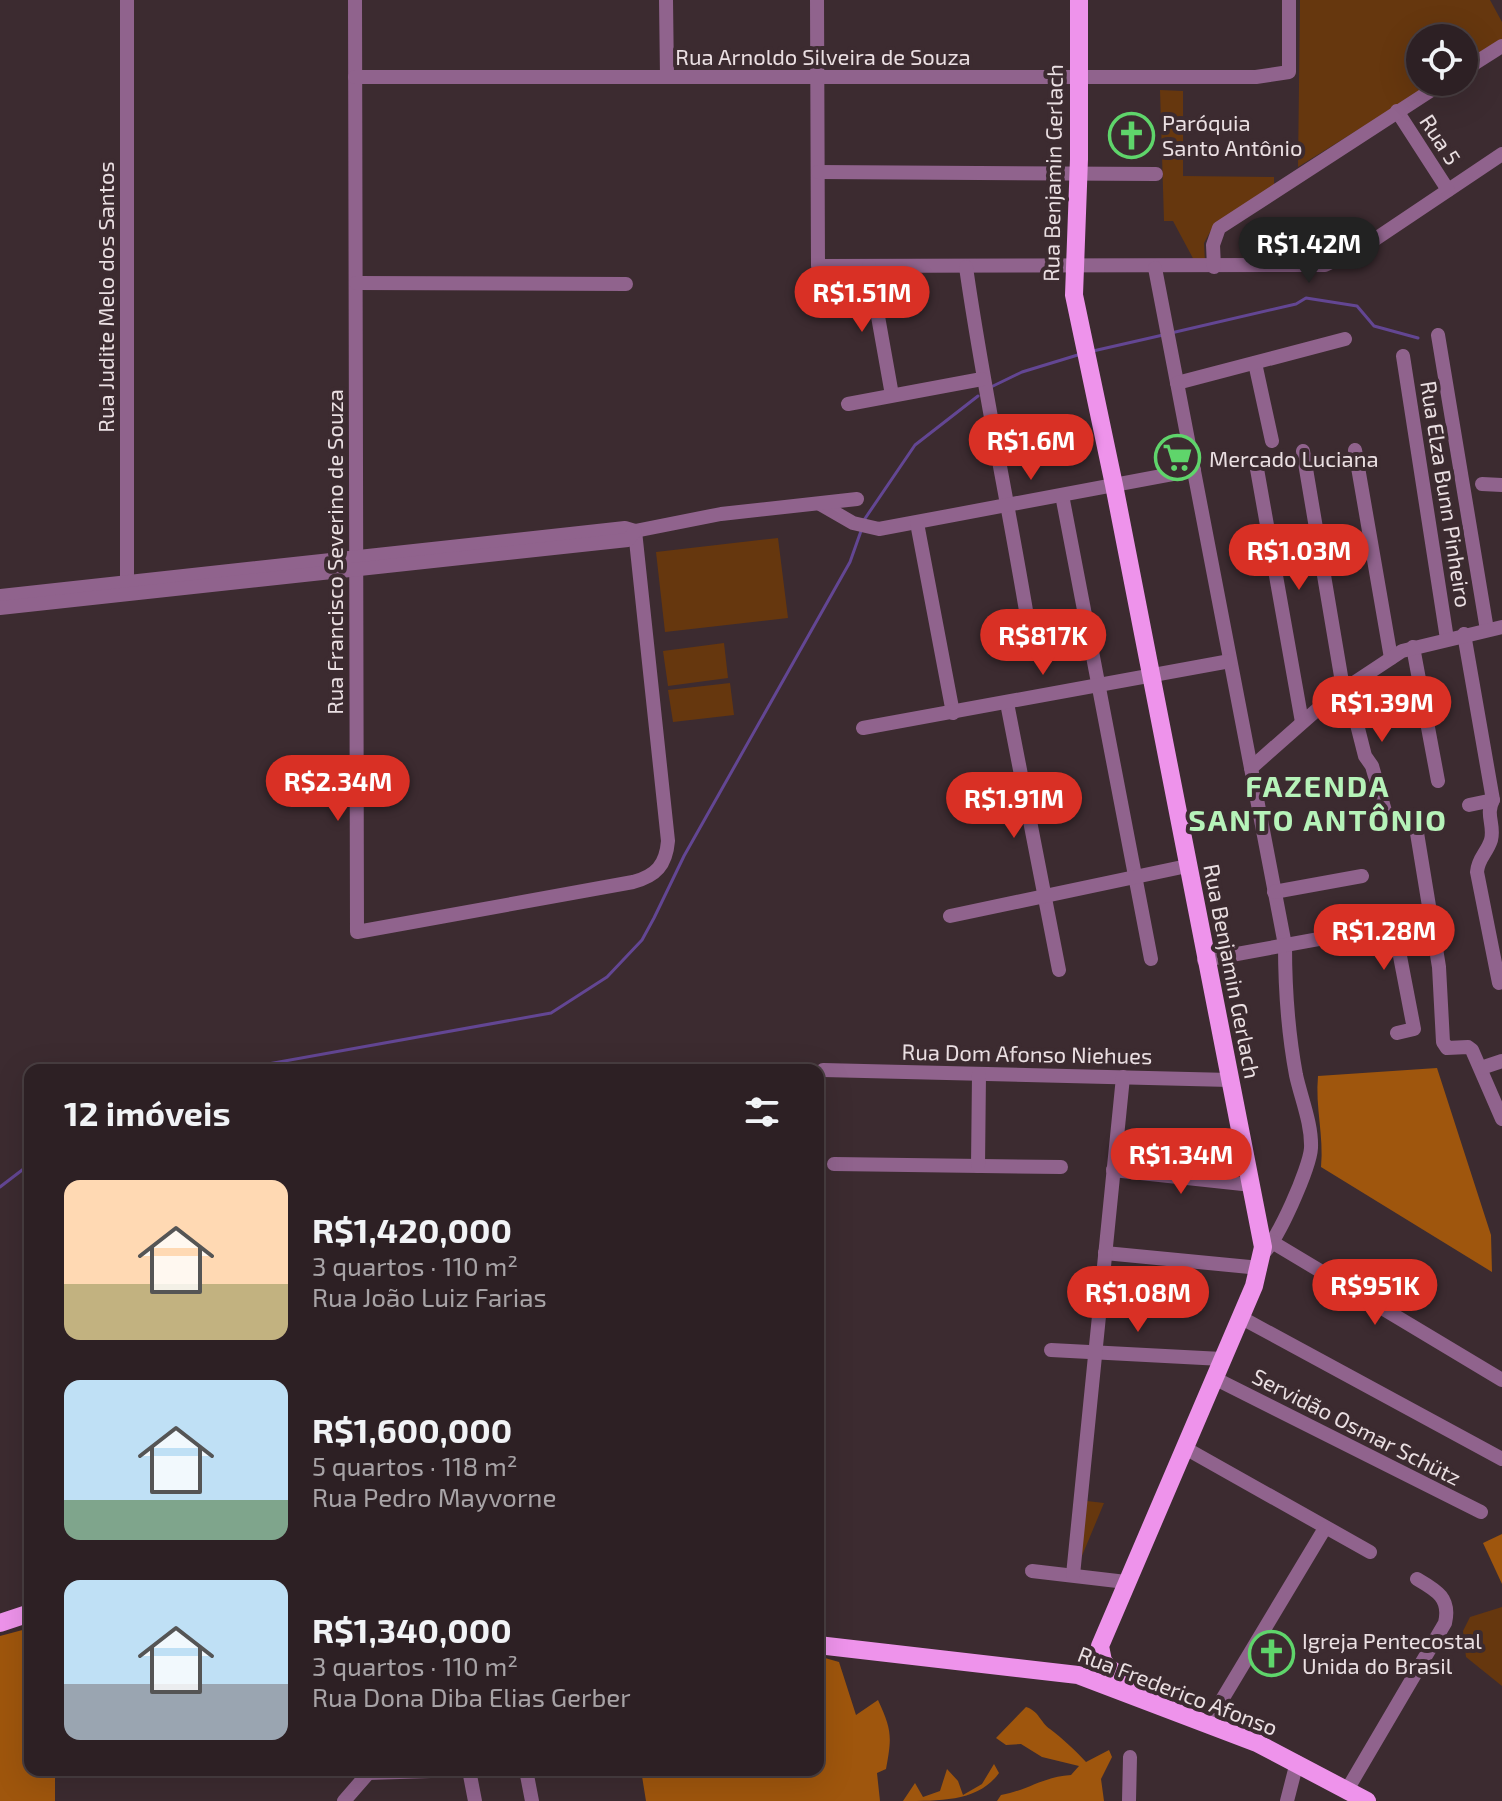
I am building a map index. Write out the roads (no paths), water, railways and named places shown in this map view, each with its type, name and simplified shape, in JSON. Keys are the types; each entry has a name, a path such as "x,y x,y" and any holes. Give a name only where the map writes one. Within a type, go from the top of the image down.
{"main road":[{"name":"Rua Benjamin Gerlach","path":"1079,0 1074,295 1264,1251"},
{"path":"1161,1706 1108,1667 1100,1652 1126,1582 1240,1317 1264,1251"},
{"path":"0,1623 24,1615"},
{"name":"Rua Frederico Afonso","path":"824,1646 939,1661 1065,1672 1208,1723 1297,1762 1367,1801"}],"street":[{"name":"Rua Judite Melo dos Santos","path":"127,0 127,588"},
{"name":"Rua Francisco Severino de Souza","path":"355,0 357,932 633,882 648,878 661,867 668,841 635,531"},
{"path":"666,0 667,77"},
{"path":"817,0 818,266 1155,268 1312,266 1337,262 1502,154"},
{"name":"Rua Arnoldo Silveira de Souza","path":"355,77 1256,77 1289,72 1289,0"},
{"path":"1478,61 1502,46"},
{"path":"1214,267 1213,245 1219,228 1421,96"},
{"name":"Rua 5","path":"1397,111 1448,190"},
{"path":"818,172 1156,174"},
{"path":"869,266 892,395"},
{"path":"966,267 982,379 1010,505 1032,647"},
{"path":"1155,268 1285,945 1287,1011 1311,1144 1307,1166 1264,1251"},
{"path":"356,283 626,284"},
{"path":"1251,768 1345,687 1391,658 1413,647 1498,629 1438,335"},
{"path":"1177,383 1345,339"},
{"name":"Rua Elza Bunn Pinheiro","path":"1403,356 1447,639"},
{"path":"1255,363 1272,441"},
{"path":"848,404 982,379"},
{"path":"1355,450 1391,658"},
{"path":"1303,451 1345,687 1385,811"},
{"path":"1257,469 1302,722"},
{"path":"820,504 865,528 917,523 1194,470"},
{"path":"1482,484 1502,485"},
{"path":"1062,495 1151,959"},
{"path":"0,608 127,588 239,575 535,546 625,528 635,531 721,514 857,499"},
{"path":"917,523 953,713"},
{"path":"0,596 127,588"},
{"path":"1464,634 1493,800 1488,813 1497,830 1478,862 1477,872 1499,983"},
{"path":"1413,647 1438,781"},
{"path":"863,728 1230,661"},
{"path":"1007,703 1059,970"},
{"path":"1469,805 1493,800"},
{"path":"1417,833 1439,967 1447,1048 1468,1047 1481,1068 1502,1119"},
{"path":"950,916 1187,866"},
{"path":"1274,892 1362,876"},
{"path":"1204,960 1429,919"},
{"path":"1394,925 1414,1029 1397,1033"},
{"path":"1481,1068 1502,1061"},
{"name":"Rua Dom Afonso Niehues","path":"824,1070 1230,1080"},
{"path":"978,1166 979,1074"},
{"path":"1073,1575 1123,1077"},
{"path":"834,1164 1061,1167"},
{"path":"1113,1170 1252,1185"},
{"path":"1105,1253 1264,1251 1502,1380"},
{"path":"1240,1317 1502,1459"},
{"path":"1051,1350 1222,1359"},
{"name":"Servidão Osmar Schütz","path":"1214,1378 1481,1512"},
{"path":"1185,1448 1370,1552"},
{"path":"1208,1723 1325,1528"},
{"path":"1032,1571 1126,1582"},
{"path":"1347,1790 1445,1623 1447,1613 1442,1596 1417,1579"},
{"path":"1129,1801 1130,1757"},
{"path":"1287,1801 1297,1762"},
{"path":"344,1801 365,1776"},
{"path":"470,1776 475,1801"},
{"path":"527,1776 532,1801"}],"waterway":[{"path":"1171,333 1296,304 1306,298 1357,306 1374,326 1418,338"},
{"path":"1093,351 1163,335"},
{"path":"991,387 1022,372 1081,354"},
{"path":"864,520 915,445 978,396"},
{"path":"267,1064 551,1013 607,977 642,940 684,856 850,562 861,531"},
{"path":"0,1187 24,1169"}],"place":[{"name":"Paróquia Santo Antônio","path":"1131,135"},
{"name":"Mercado Luciana","path":"1178,458"},
{"name":"Igreja Pentecostal Unida do Brasil","path":"1271,1653"}],"district":[{"name":"FAZENDA SANTO ANTÔNIO","path":"1318,802"}]}
